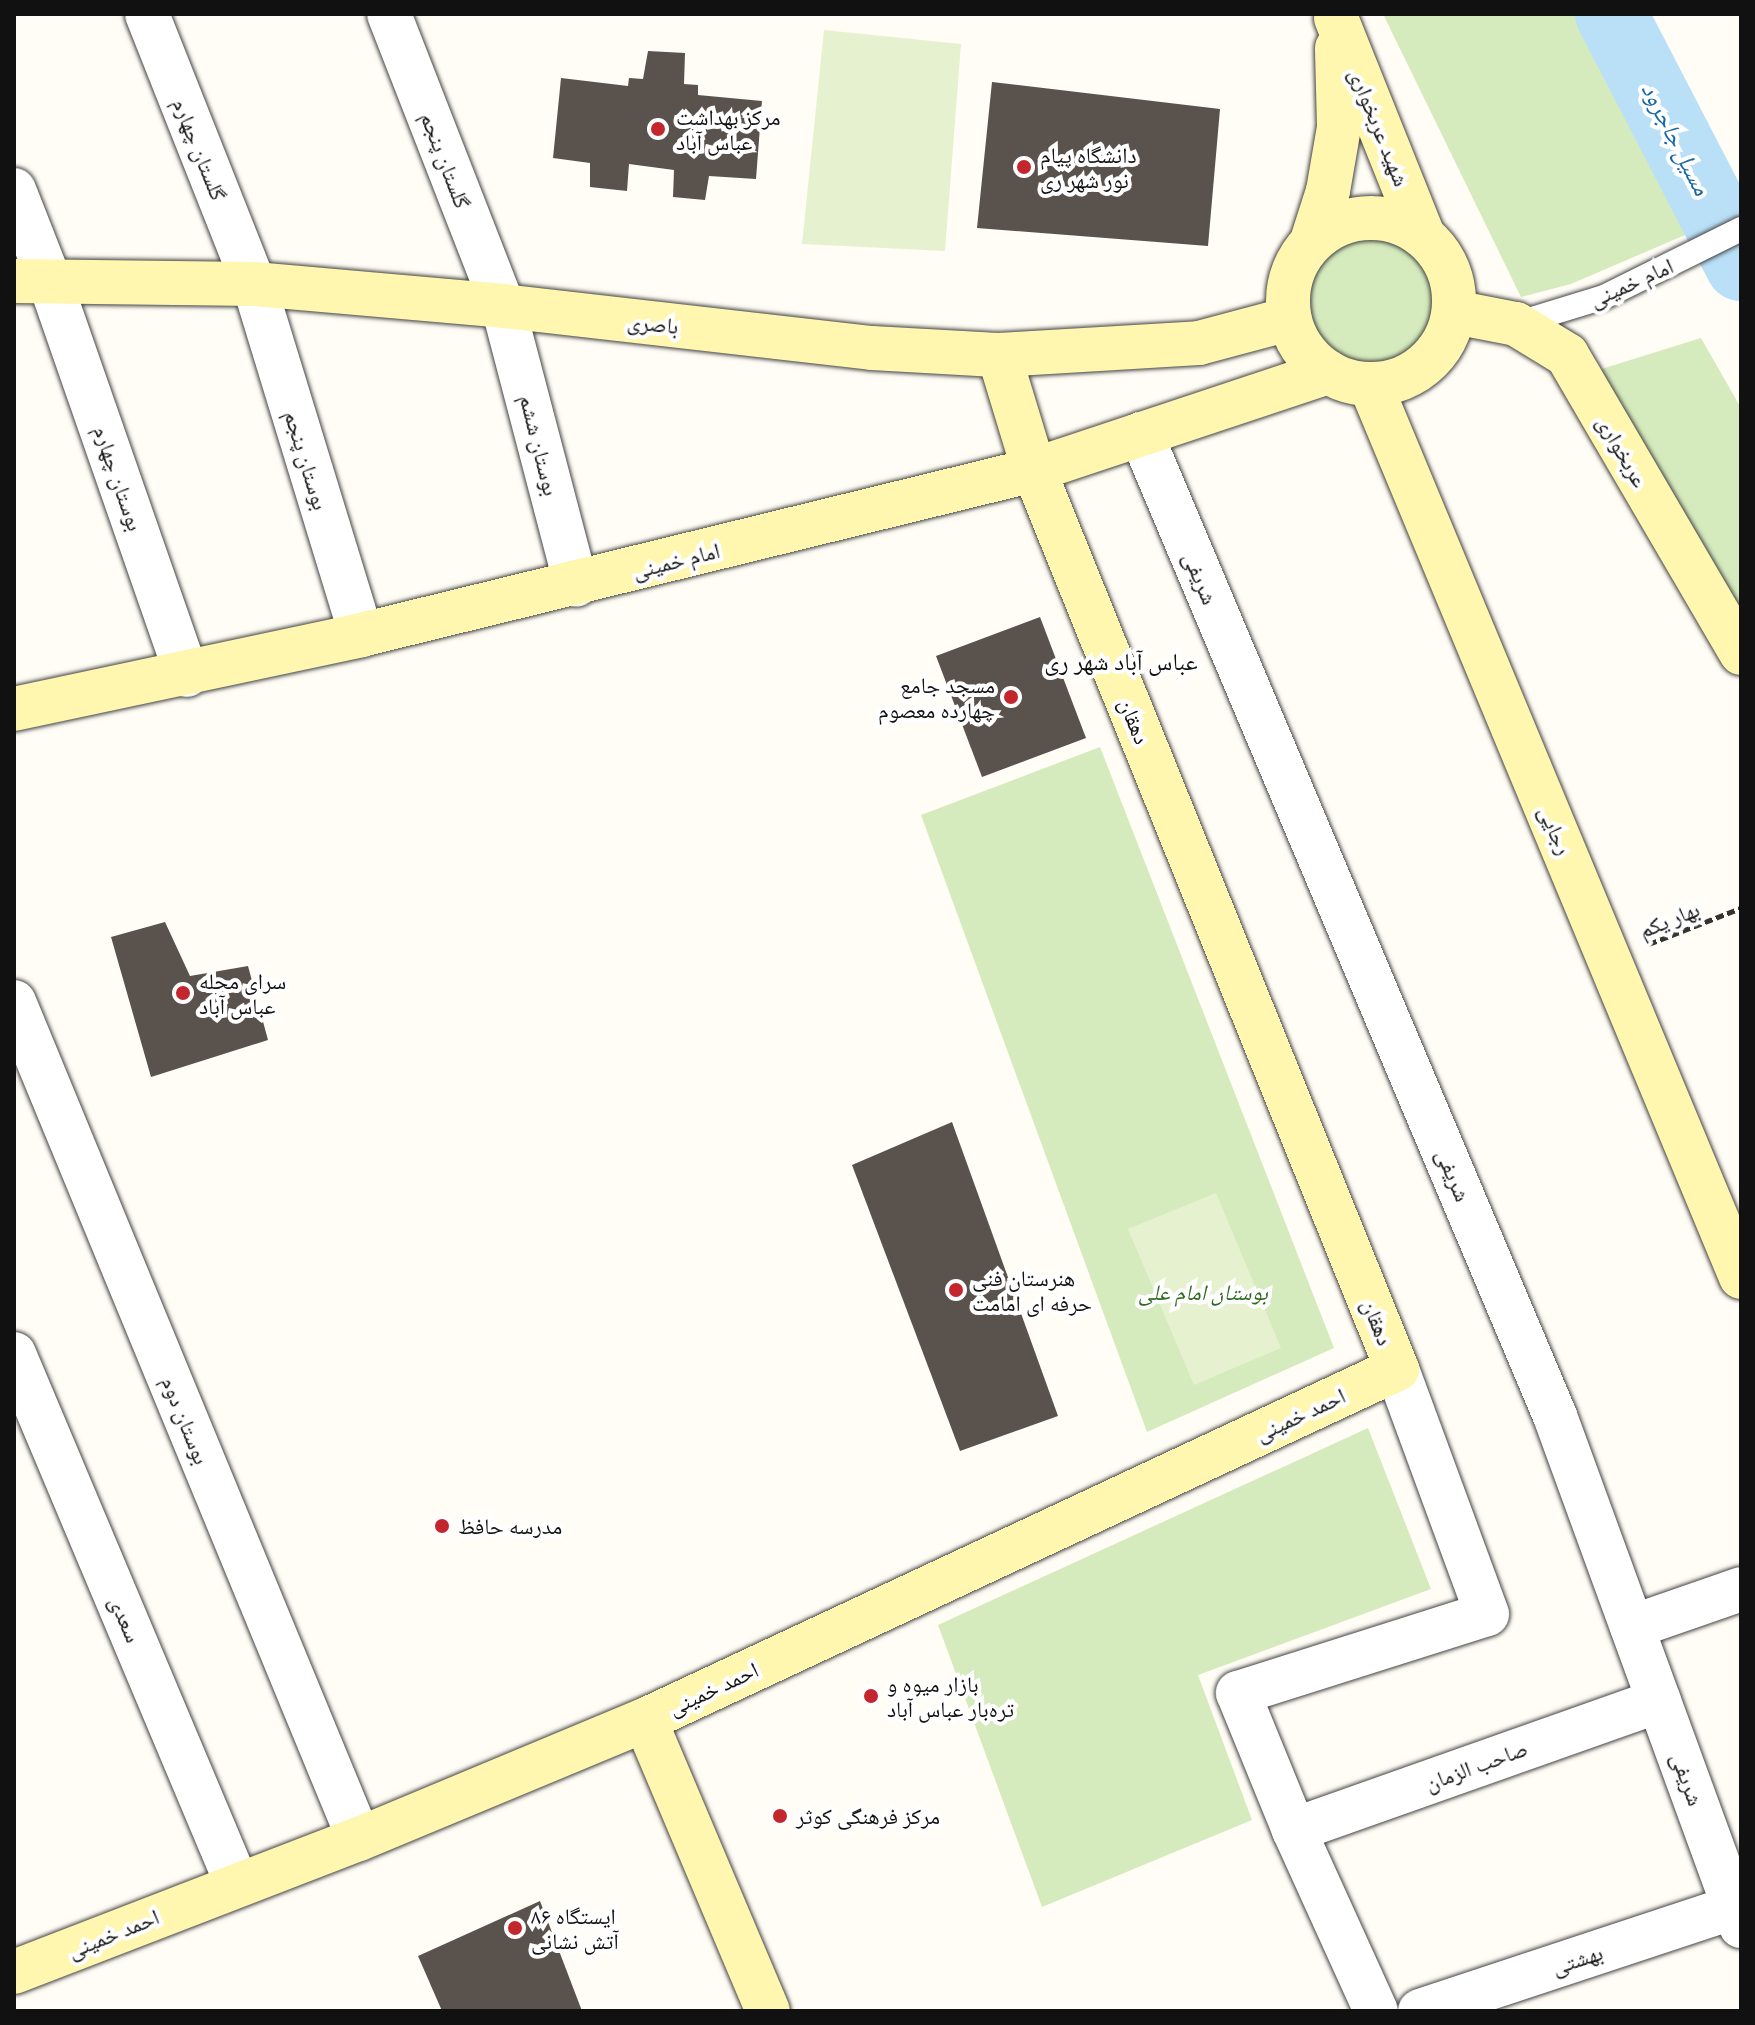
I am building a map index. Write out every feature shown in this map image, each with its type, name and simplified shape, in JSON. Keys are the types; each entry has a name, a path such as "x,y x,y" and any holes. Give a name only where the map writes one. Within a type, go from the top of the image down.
{"street":[{"name":"گلستان چهارم","path":"147,14 254,284"},
{"name":"گلستان پنجم","path":"389,14 503,306"},
{"name":"شهید عربخواری","path":"1336,16 1423,235"},
{"path":"1312,241 1331,227 1354,219 1390,220 1423,235 1438,251 1449,270 1454,290 1454,312 1441,345 1416,371 1394,381 1370,384 1348,381 1310,359 1289,319 1291,278 1312,241 1328,191 1339,127 1336,16"},
{"name":"بوستان چهارم","path":"14,190 32,281 187,675"},
{"name":"باصری","path":"32,281 254,284 503,306 872,348 999,355 1199,343 1289,319"},
{"name":"بوستان پنجم","path":"254,284 361,635"},
{"name":"بوستان ششم","path":"503,306 576,585"},
{"name":"عربخواری","path":"1454,312 1516,324 1567,355 1741,653"},
{"name":"دهقان","path":"999,355 1034,470 1397,1369 1487,1614 1238,1693 1294,1830 1376,2011"},
{"name":"امام خمینی","path":"14,709 187,675 576,585 1034,470 1328,372"},
{"name":"رجایی","path":"1370,384 1741,1277"},
{"name":"شریفی","path":"1141,434 1555,1416 1738,1917"},
{"name":"بوستان دوم","path":"14,1002 359,1839"},
{"name":"سعدی","path":"14,1354 237,1884"},
{"name":"احمد خمینی","path":"15,1970 359,1839 645,1720 1397,1369"},
{"path":"1632,1627 1741,1589"},
{"name":"صاحب الزمان","path":"1294,1830 1659,1701"},
{"path":"645,1720 768,2011"},
{"name":"بهشتی","path":"1420,2011 1738,1917"}],"lane":[{"name":"امام خمینی","path":"1516,324 1604,297 1741,229"}],"path":[{"name":"بهار یکم","path":"1609,960 1741,908"}],"green space":[{"path":"1383,14 1580,14 1692,232 1571,284 1521,297"},
{"path":"824,30 961,44 945,251 802,244"},
{"path":"1374,236 1400,241 1421,256 1436,277 1441,303 1436,329 1421,350 1400,365 1374,370 1348,365 1327,350 1312,329 1307,303 1312,277 1327,256 1348,241"},
{"path":"1701,338 1741,408 1741,631 1595,371"},
{"name":"بوستان امام علی","path":"1100,747 1334,1348 1147,1432 921,815"},
{"path":"1216,1193 1281,1348 1194,1385 1128,1229"},
{"path":"1368,1428 1431,1589 1198,1675 1252,1820 1042,1907 938,1625"}],"building":[{"name":"مرکز ‌بهداشت عباس آباد","path":"648,51 685,53 684,84 698,85 698,95 762,101 756,179 709,176 705,200 673,197 674,170 629,164 627,191 590,187 590,163 553,158 561,78 628,86 629,78 643,79"},
{"path":"992,82 1220,109 1208,246 977,228"},
{"name":"مسجد جامع چهارده معصوم","path":"1040,617 1086,738 982,777 936,656"},
{"path":"165,922 190,976 248,966 268,1040 151,1077 111,937"},
{"name":"هنرستان فنی حرفه ای امامت","path":"952,1122 1058,1416 960,1451 852,1165"},
{"name":"ایستگاه ۸۶ آتش نشانی","path":"540,1901 582,2011 442,2011 418,1956"}],"waterway":[{"name":"مسیل جاجرود","path":"1611,14 1741,265"}],"place":[{"name":"مرکز ‌بهداشت عباس آباد","path":"658,129"},
{"name":"دانشگاه پیام نور شهر ری","path":"1024,167"},
{"name":"مسجد جامع چهارده معصوم","path":"1011,697"},
{"name":"سرای محله عباس آباد","path":"183,993"},
{"name":"هنرستان فنی حرفه ای امامت","path":"956,1290"},
{"name":"مدرسه حافظ","path":"442,1526"},
{"name":"بازار میوه و تره‌بار عباس آباد","path":"871,1696"},
{"name":"مرکز فرهنگی کوثر","path":"780,1816"},
{"name":"ایستگاه ۸۶ آتش نشانی","path":"515,1928"}],"district":[{"name":"عباس آباد شهر ری","path":"1121,662"}]}
